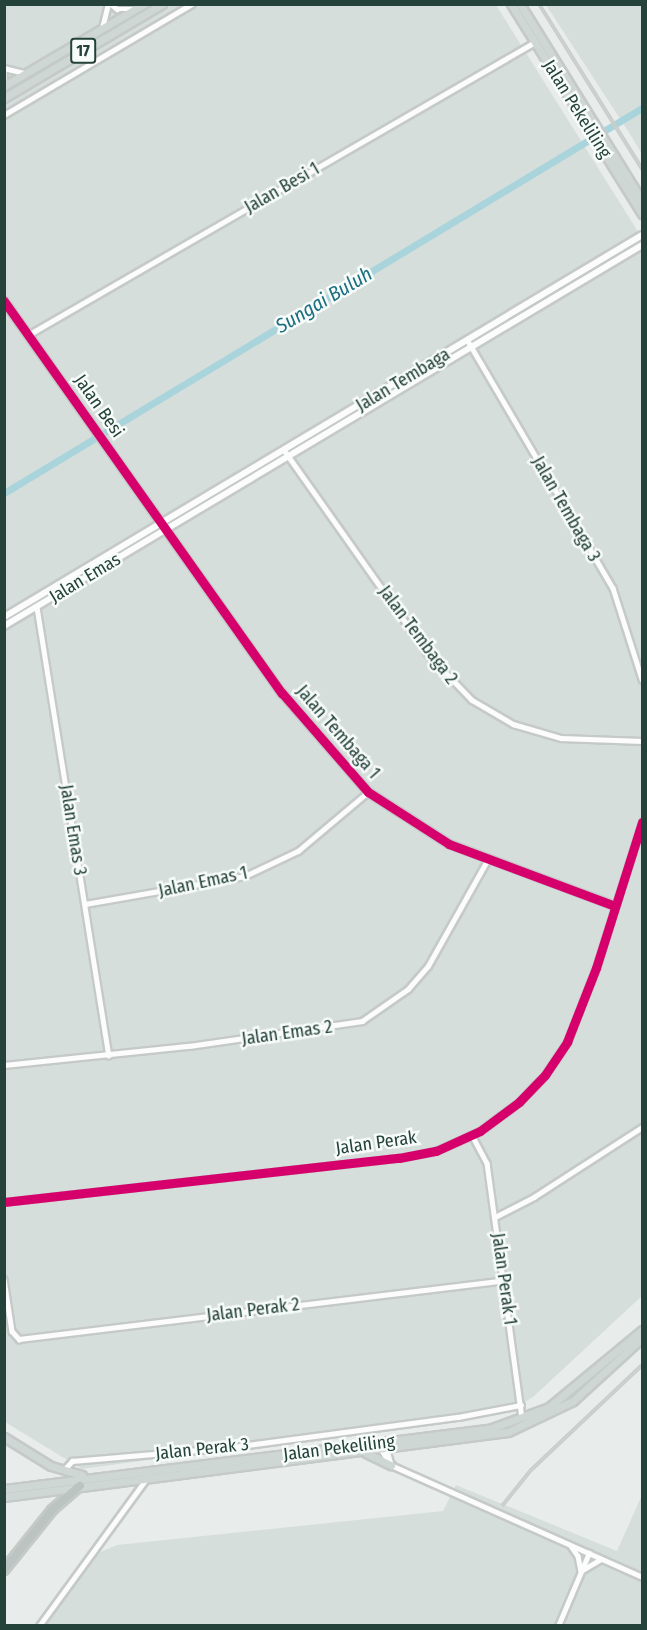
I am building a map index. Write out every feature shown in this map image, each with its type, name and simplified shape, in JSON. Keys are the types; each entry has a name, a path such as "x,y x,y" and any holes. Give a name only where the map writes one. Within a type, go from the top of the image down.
{"highway":[{"path":"4,1570 52,1510 81,1486"}],"main road":[{"name":"17","path":"4,98 162,4"},
{"name":"Jalan Pekeliling","path":"511,4 588,120"},
{"name":"Jalan Pekeliling","path":"520,4 588,120 642,201"},
{"name":"17","path":"4,85 140,7"},
{"name":"Jalan Pekeliling","path":"608,152 642,214"},
{"name":"Jalan Tembaga","path":"470,344 640,236"},
{"name":"Jalan Tembaga","path":"164,526 470,344 642,245"},
{"name":"Jalan Besi","path":"4,301 164,526"},
{"name":"Jalan Emas","path":"4,626 164,526"},
{"name":"Jalan Emas","path":"4,617 164,526"},
{"name":"Jalan Tembaga 1","path":"164,526 282,693 368,792 448,844 487,861 615,906"},
{"name":"Jalan Pekeliling","path":"524,1423 573,1391 642,1330"},
{"name":"Jalan Pekeliling","path":"4,1489 88,1476 383,1447 524,1423 579,1397 642,1338"},
{"path":"4,1437 64,1471 88,1476"},
{"name":"Jalan Pekeliling","path":"4,1497 366,1453 383,1447"},
{"path":"366,1453 391,1465"}],"street":[{"path":"100,30 110,4 117,9 140,7"},
{"path":"4,115 192,4"},
{"name":"Jalan Besi 1","path":"28,334 535,42"},
{"path":"4,85 4,70 26,73"},
{"path":"640,236 642,245"},
{"name":"Jalan Tembaga 3","path":"470,344 613,588 642,678"},
{"name":"Jalan Tembaga 2","path":"286,453 427,652 472,700 513,724 561,738 642,741"},
{"name":"Jalan Emas 3","path":"37,607 109,1054"},
{"name":"Jalan Emas 1","path":"85,904 245,876 298,851 368,792"},
{"path":"615,906 642,822"},
{"name":"Jalan Emas 2","path":"4,1065 109,1054 362,1021 400,995 428,966 487,861"},
{"name":"Jalan Perak","path":"4,1202 399,1158 436,1151 472,1135 519,1102 545,1076 567,1042 615,906"},
{"path":"495,1217 534,1197 642,1127"},
{"name":"Jalan Perak 1","path":"472,1135 487,1163 524,1423"},
{"name":"Jalan Perak 2","path":"4,1279 11,1324 15,1336 22,1339 504,1280"},
{"name":"Jalan Perak 3","path":"64,1471 72,1461 225,1448 458,1417 521,1405"},
{"path":"383,1447 391,1465 642,1577"},
{"path":"39,1626 148,1478"},
{"path":"569,1544 578,1556 581,1571"},
{"path":"558,1626 589,1553"},
{"path":"581,1571 601,1558"}],"shaded area":[{"path":"4,5 496,5 642,238 642,1296 533,1397 512,1410 82,1469 5,1422"},
{"path":"546,5 642,5 642,154 628,131"},
{"path":"456,1485 617,1551 642,1495 642,1625 42,1626 93,1555 117,1545 443,1511"}],"waterway":[{"name":"Sungai Buluh","path":"4,493 642,108"}],"railway":[{"path":"539,4 642,169"},
{"path":"502,1506 530,1471 642,1365"}],"cycle path":[{"path":"4,301 282,693 368,792 449,844 615,906"},
{"path":"4,1202 399,1158 436,1151 480,1131 519,1102 545,1075 567,1042 596,968 642,822"}]}
